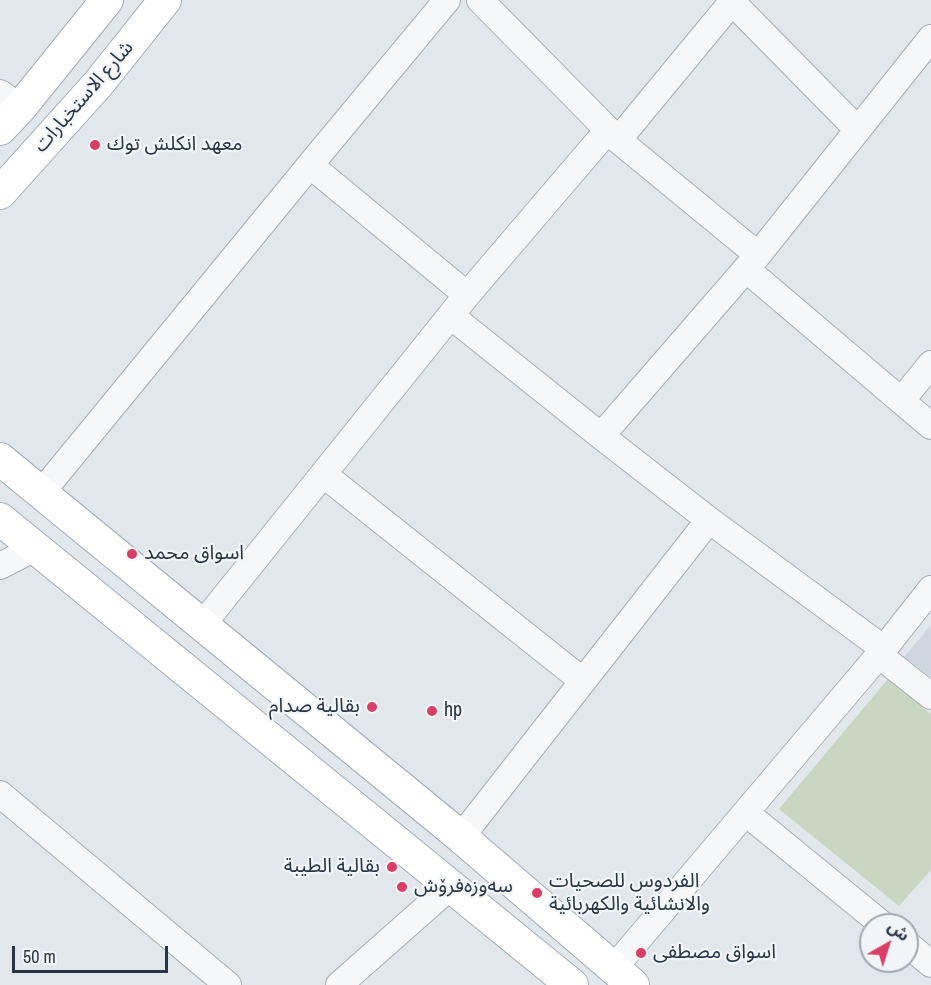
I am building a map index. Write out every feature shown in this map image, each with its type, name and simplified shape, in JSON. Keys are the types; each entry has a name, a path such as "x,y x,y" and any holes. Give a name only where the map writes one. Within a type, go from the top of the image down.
{"main road":[{"name":"شارع الاستخبارات","path":"7,110 108,0"},
{"name":"شارع الاستخبارات","path":"0,193 98,84 165,0"},
{"path":"0,459 461,837 623,977"},
{"path":"0,519 572,985"}],"street":[{"path":"41,493 447,0"},
{"path":"480,0 613,135 901,401 931,426"},
{"path":"202,625 467,296 731,1 857,129"},
{"path":"601,436 752,262 931,38"},
{"path":"310,165 467,296"},
{"path":"451,316 601,436 882,652 931,696"},
{"path":"901,401 931,364"},
{"path":"323,474 583,681"},
{"path":"461,837 709,520"},
{"path":"0,566 35,548"},
{"path":"623,977 746,813 882,652 931,589"},
{"path":"0,794 228,985"},
{"path":"746,813 868,913"},
{"path":"339,985 451,886"},
{"path":"919,954 931,964"}],"shaded area":[{"path":"931,625 931,677 904,657"}],"green space":[{"path":"888,679 931,714 931,870 899,906 779,809"}],"place":[{"name":"معهد انكلش توك","path":"95,145"},
{"name":"اسواق محمد","path":"132,554"},
{"name":"بقالية صدام","path":"372,707"},
{"name":"hp","path":"432,711"},
{"name":"بقالية الطيبة","path":"392,867"},
{"name":"سەوزەفرۆش","path":"402,887"},
{"name":"الفردوس للصحيات والانشائية والكهربائية","path":"537,893"},
{"name":"اسواق مصطفى","path":"641,953"}]}
